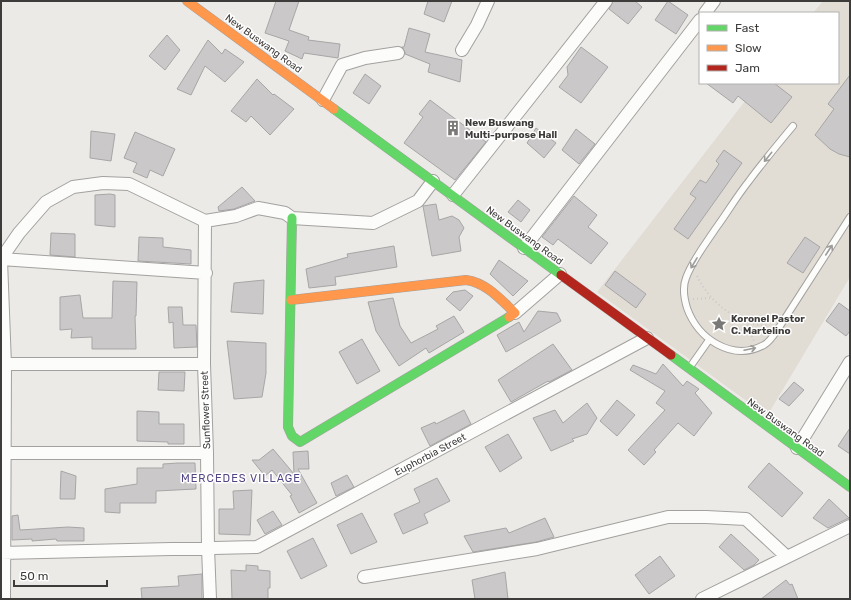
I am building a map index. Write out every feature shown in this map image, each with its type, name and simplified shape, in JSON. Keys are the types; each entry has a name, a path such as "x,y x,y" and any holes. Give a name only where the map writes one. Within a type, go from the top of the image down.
{"street":[{"name":"New Buswang Road","path":"187,1 850,487"},
{"path":"462,50 477,25 488,1"},
{"path":"453,196 606,1"},
{"path":"706,12 714,1"},
{"path":"524,248 699,21"},
{"path":"323,100 342,65 365,58 398,53"},
{"path":"206,273 1,259 19,233 46,202 73,187 103,183 129,184 205,221 236,216 258,208 285,213 292,218 373,223 418,201 433,181"},
{"path":"292,218 288,427 292,436 300,442 515,313 560,274"},
{"name":"Sunflower Street","path":"205,221 206,273 204,364 210,599"},
{"path":"1,260 4,599"},
{"path":"291,300 466,280 484,285 515,313"},
{"name":"Euphorbia Street","path":"3,553 257,547 647,338"},
{"path":"3,365 204,364"},
{"path":"796,448 850,364"},
{"path":"3,453 207,453"},
{"path":"364,577 537,549 668,518 706,516 746,520 787,557"},
{"path":"702,599 850,526"}],"lane":[{"path":"793,126 749,180 692,266 686,278 684,290 685,299 689,312 695,323 709,340 721,347 733,350 744,350 757,348 765,344 772,338 850,217"},
{"path":"689,369 709,340"}],"path":[{"path":"692,266 699,280 712,298 728,312 746,322 756,325 780,326"},
{"path":"685,299 712,298"},
{"path":"746,322 757,348"}],"shaded area":[{"path":"823,1 850,1 850,277 767,416 597,292 758,84 839,84 839,12 814,12"}],"building":[{"path":"276,1 299,1 289,30 309,37 308,40 340,44 338,58 304,53 302,59 285,51 289,41 265,33"},
{"path":"428,1 452,1 444,22 424,14"},
{"path":"613,1 635,1 642,7 628,24 609,9"},
{"path":"668,1 688,15 676,34 655,20"},
{"path":"409,28 430,34 425,52 462,60 460,82 428,72 430,64 405,54 402,47 404,47"},
{"path":"167,35 180,50 165,70 149,56"},
{"path":"208,40 222,54 225,49 244,62 225,82 205,66 191,95 177,89"},
{"path":"581,47 608,67 581,103 559,87 568,75 567,67"},
{"path":"365,74 381,86 369,104 353,93"},
{"path":"850,75 850,157 839,154 830,149 815,135 834,109 828,104"},
{"path":"257,79 273,95 274,94 294,109 270,135 251,116 246,122 231,111"},
{"path":"707,84 775,84 792,97 771,123 738,96 733,103"},
{"path":"430,100 486,142 455,180 404,143 423,117 419,114"},
{"path":"536,128 556,143 544,158 527,143"},
{"path":"576,129 595,144 579,164 562,150"},
{"path":"91,131 115,134 111,161 90,158"},
{"path":"135,132 175,149 163,176 150,170 147,178 133,172 137,163 124,158"},
{"path":"724,150 742,163 688,239 674,229 696,198 690,194 700,180 706,183 719,164 716,161"},
{"path":"242,187 255,201 234,209 219,211 218,207"},
{"path":"95,195 115,195 115,227 95,225"},
{"path":"574,196 597,215 588,227 608,243 591,264 558,239 553,245 542,237"},
{"path":"518,200 530,210 521,222 508,212"},
{"path":"436,204 439,220 452,216 459,220 464,228 459,237 461,251 432,256 423,206"},
{"path":"51,233 75,234 75,257 50,255"},
{"path":"139,237 163,238 163,247 191,250 191,264 138,261"},
{"path":"805,237 820,247 803,273 787,263"},
{"path":"394,246 397,267 335,277 336,285 309,288 306,269 348,257 347,254"},
{"path":"499,260 528,281 513,296 490,274"},
{"path":"615,271 646,294 636,308 605,285"},
{"path":"264,280 263,314 231,312 234,283"},
{"path":"113,281 137,282 135,316 136,349 92,349 92,337 71,338 72,329 60,330 60,297 80,295 83,318 112,318"},
{"path":"465,290 473,296 460,311 446,299 453,292"},
{"path":"393,298 400,326 411,343 438,329 436,326 454,316 464,332 429,353 426,348 399,366 376,331 368,302"},
{"path":"839,303 850,311 850,331 846,336 826,321"},
{"path":"168,307 182,307 183,325 196,325 197,347 174,348 173,322 169,323"},
{"path":"538,311 557,313 561,321 506,352 497,335 519,322 524,332"},
{"path":"362,339 380,371 357,384 339,352"},
{"path":"227,341 266,343 266,373 262,397 234,399"},
{"path":"553,344 572,370 549,382 548,381 511,402 498,380"},
{"path":"663,364 683,386 687,381 699,389 695,393 712,413 694,436 678,423 654,450 656,452 644,465 628,450 665,410 656,403 665,391 630,370 633,365 656,374"},
{"path":"159,372 185,372 184,391 158,390"},
{"path":"794,382 804,390 789,406 779,399"},
{"path":"617,400 635,415 617,436 600,421"},
{"path":"587,403 597,418 587,434 572,439 574,441 551,451 533,418 555,410 563,423"},
{"path":"464,410 471,424 430,446 421,428 435,422 436,424"},
{"path":"137,411 159,412 159,424 184,424 184,444 137,441"},
{"path":"850,428 850,454 838,446"},
{"path":"508,434 522,458 500,472 485,447"},
{"path":"273,449 294,474 293,452 308,451 309,469 298,469 317,503 299,513 290,496 292,495 272,470 265,476 252,460 259,460"},
{"path":"195,463 196,489 156,491 156,503 120,503 120,513 105,512 105,489 137,484 137,468 163,468 163,464"},
{"path":"769,463 803,493 782,517 748,487"},
{"path":"61,471 76,476 75,499 60,499"},
{"path":"347,475 354,487 336,496 331,483"},
{"path":"437,478 450,501 424,514 428,523 403,534 394,514 420,502 414,489"},
{"path":"252,490 250,535 219,534 219,509 234,509 233,491"},
{"path":"829,499 849,518 828,528 813,518"},
{"path":"273,511 282,525 265,534 257,520"},
{"path":"362,513 377,542 351,554 337,525"},
{"path":"18,515 20,530 68,527 84,528 84,541 57,541 56,539 32,541 32,539 12,540 12,516"},
{"path":"545,518 554,537 536,542 473,552 464,536 506,528 509,533"},
{"path":"731,534 759,560 754,565 744,570 719,547"},
{"path":"313,538 327,566 301,579 287,551"},
{"path":"660,556 675,576 649,594 635,575"},
{"path":"246,565 258,566 258,570 270,571 270,588 268,588 268,599 232,599 231,570 246,571"},
{"path":"505,572 508,599 475,599 472,580"},
{"path":"202,574 202,599 142,599 141,588 179,586 178,576"},
{"path":"786,580 790,585 792,584 798,599 761,599"}],"traffic: fast":[{"path":"334,109 561,275"},
{"path":"292,218 288,427 292,436 300,442 509,317"},
{"path":"671,355 850,487"}],"traffic: slow":[{"path":"187,1 334,109"},
{"path":"291,300 466,280 480,284 498,297 515,313 509,317"}],"traffic: jam":[{"path":"561,275 671,355"}],"place":[{"name":"New Buswang Multi-purpose Hall","path":"453,128"},
{"name":"Koronel Pastor C. Martelino","path":"719,324"}],"district":[{"name":"MERCEDES VILLAGE","path":"241,478"}]}
